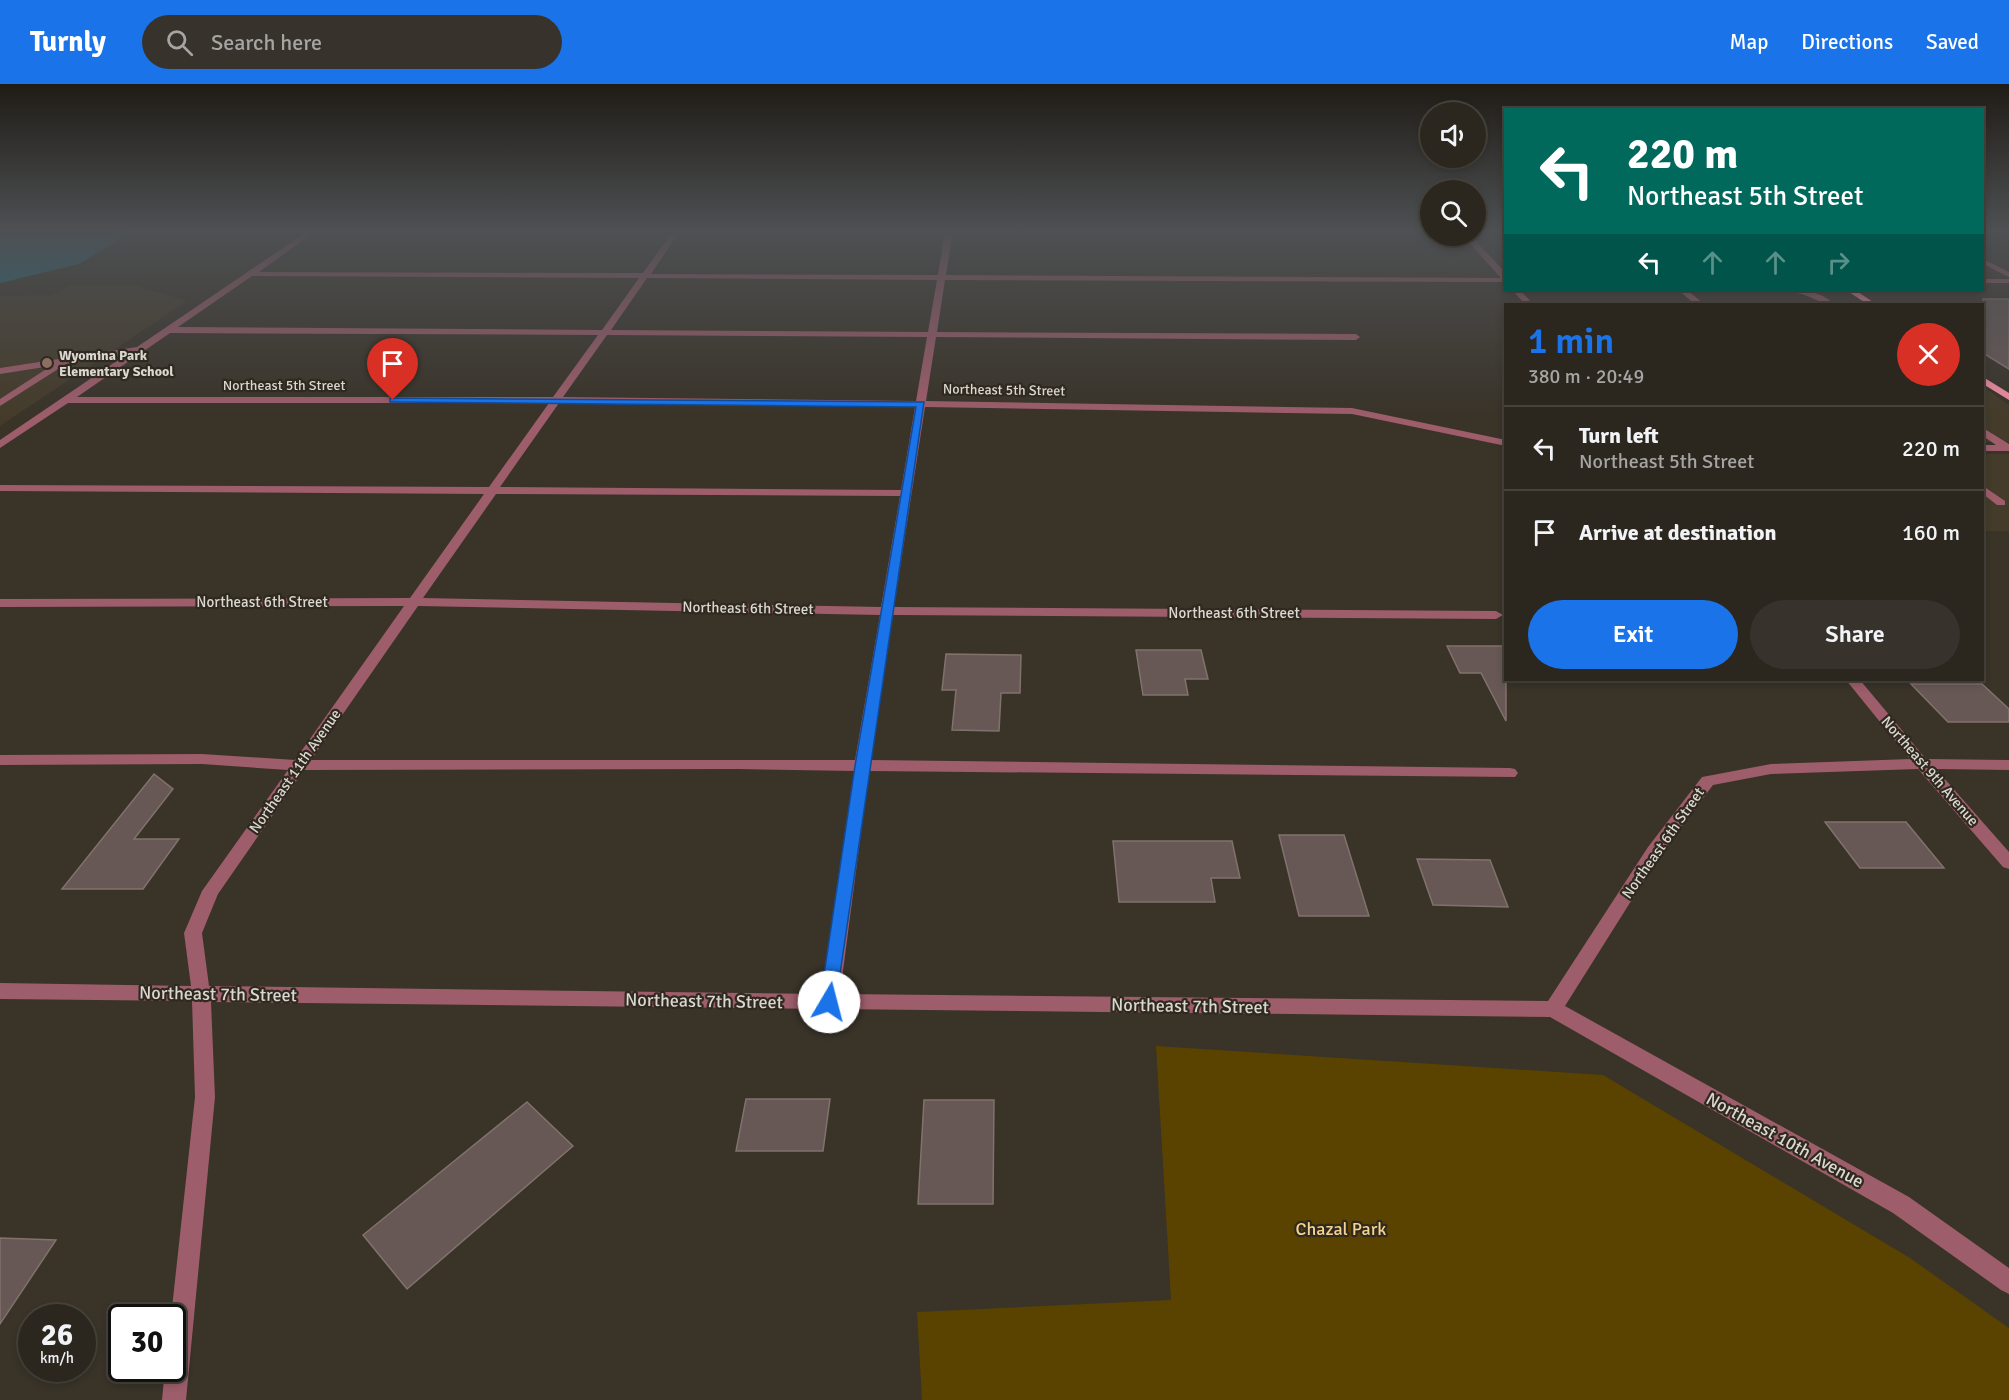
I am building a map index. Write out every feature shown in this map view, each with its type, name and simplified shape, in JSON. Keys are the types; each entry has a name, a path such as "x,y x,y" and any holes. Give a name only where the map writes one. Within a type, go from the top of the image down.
{"main road":[{"path":"1854,292 1870,303"},
{"path":"1984,381 2009,397"}],"street":[{"path":"0,445 225,292"},
{"name":"Northeast 11th Avenue","path":"174,1400 205,1097 201,994 193,933 210,891 632,292"},
{"path":"829,1002 862,766 940,292"},
{"path":"1685,292 1699,303"},
{"path":"1803,292 1828,303"},
{"path":"169,330 1356,337"},
{"path":"0,371 142,349"},
{"path":"0,403 65,361"},
{"name":"Northeast 5th Street","path":"67,400 556,400 1352,411 1504,443"},
{"path":"1984,431 2008,448"},
{"path":"1984,448 2008,448"},
{"path":"0,488 907,493"},
{"path":"1984,490 2001,504"},
{"name":"Northeast 6th Street","path":"0,603 415,602 887,611 1496,615"},
{"name":"Northeast 9th Avenue","path":"1853,681 2009,863"},
{"path":"0,760 202,759 298,765 738,764 1510,773"},
{"name":"Northeast 6th Street","path":"1553,1009 1654,851 1708,781 1771,769 1922,764 2009,765"},
{"name":"Northeast 7th Street","path":"0,991 1553,1009"},
{"name":"Northeast 10th Avenue","path":"1553,1009 1901,1205 2009,1282"}],"shaded area":[{"name":"Wyomina Park Elementary School","path":"57,292 158,292 187,301 0,426 0,296 52,295"},
{"path":"1984,388 2009,405 2009,442 1984,442"},
{"path":"1984,454 2009,454 2009,531 1984,531"}],"green space":[{"name":"Chazal Park","path":"1156,1046 1603,1075 1910,1258 2009,1328 2009,1400 922,1400 917,1312 1171,1300"}],"building":[{"path":"1983,299 2009,299 2009,369 1984,354"},
{"path":"1447,646 1504,646 1506,721 1481,673 1460,673"},
{"path":"1136,650 1201,650 1208,679 1185,679 1188,695 1143,695"},
{"path":"946,654 1021,655 1020,693 1001,693 999,731 952,730 956,690 942,690"},
{"path":"1911,684 1982,684 2009,709 2009,722 1948,722"},
{"path":"154,774 173,789 134,839 179,839 143,889 62,889"},
{"path":"1825,822 1906,822 1944,868 1860,868"},
{"path":"1279,835 1344,835 1369,916 1299,916"},
{"path":"1113,841 1232,841 1240,878 1211,878 1215,902 1119,902"},
{"path":"1417,859 1490,860 1508,907 1433,905"},
{"path":"746,1099 830,1099 823,1151 736,1151"},
{"path":"924,1100 994,1100 993,1204 918,1204"},
{"path":"527,1102 573,1146 407,1289 363,1235"},
{"path":"0,1238 56,1240 0,1324"}],"place":[{"name":"Wyomina Park Elementary School","path":"47,363"}],"route":[{"path":"393,400 921,404 862,766 829,1002"}]}
